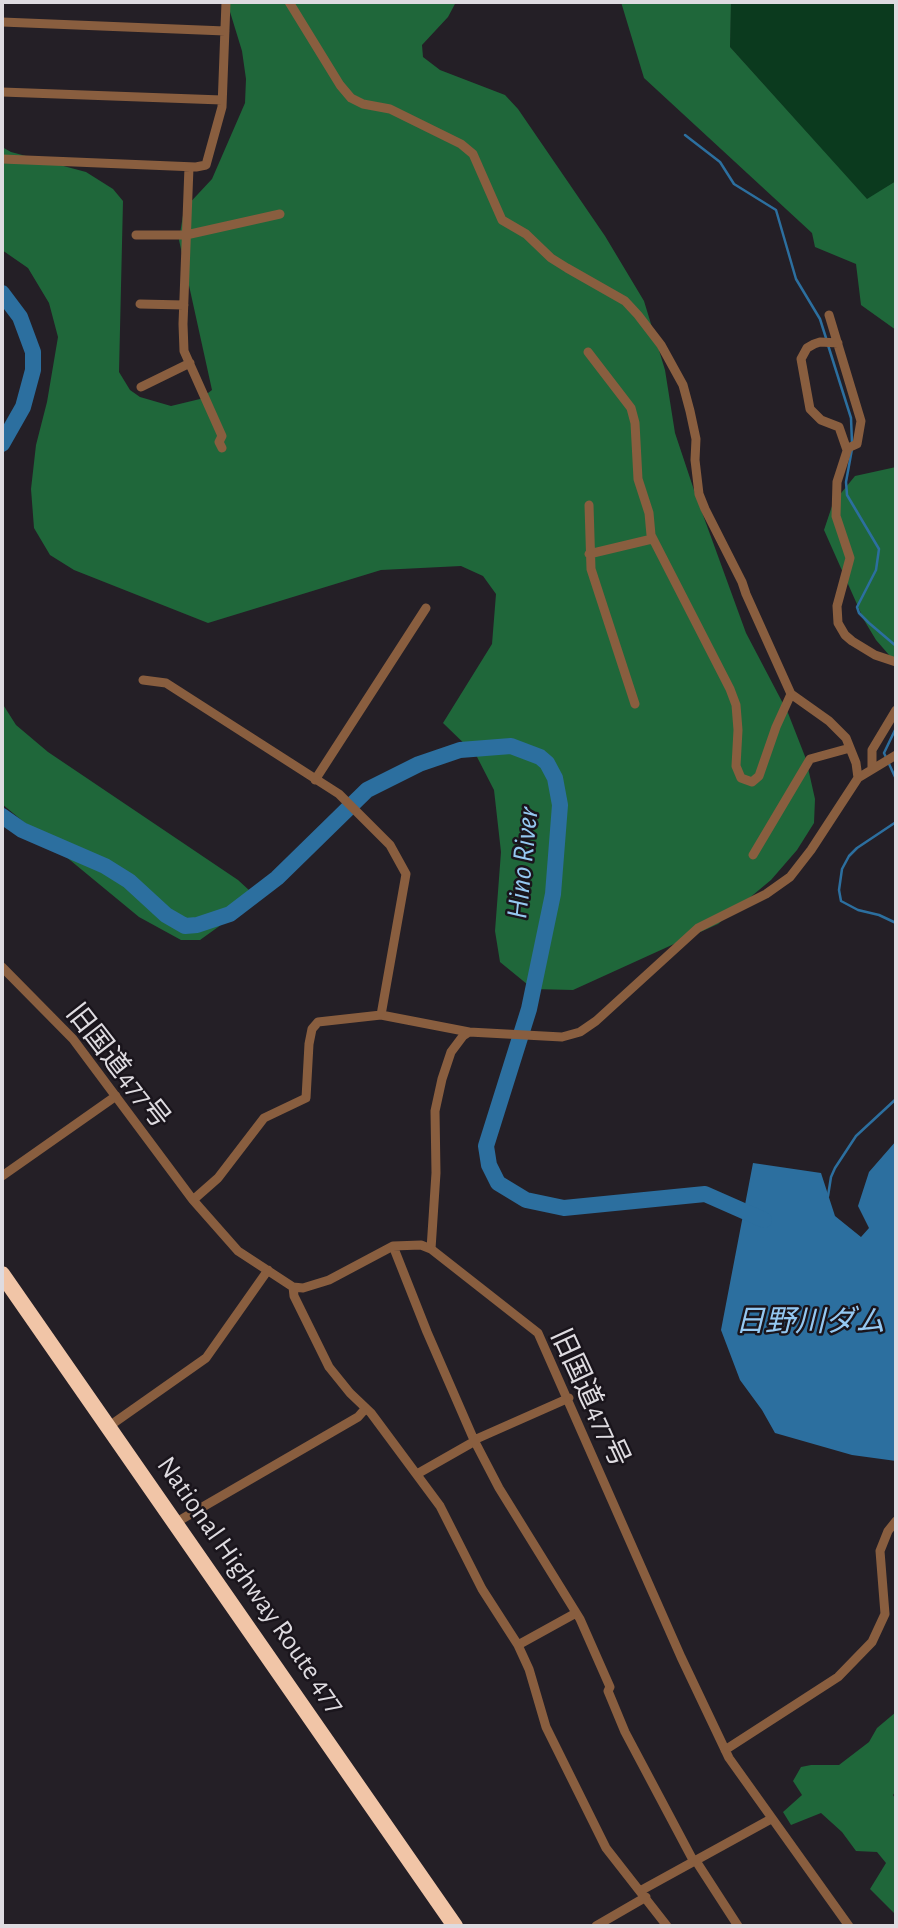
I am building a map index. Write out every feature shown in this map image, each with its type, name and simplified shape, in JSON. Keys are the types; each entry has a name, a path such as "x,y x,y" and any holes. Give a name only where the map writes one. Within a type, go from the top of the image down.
{"highway":[{"name":"National Highway Route 477","path":"2,1274 455,1926"}],"street":[{"path":"2,159 189,167 206,165 222,107 226,2"},
{"path":"289,2 340,85 351,98 363,104 390,109 466,148 473,154 502,220 526,234 551,258 625,301 661,345 683,385 691,411 701,500 742,582 791,694 829,721 846,738 856,763 858,778"},
{"path":"2,22 225,31"},
{"path":"2,92 222,100"},
{"path":"189,167 184,351 222,436 219,442 222,448"},
{"path":"135,235 186,235 280,215"},
{"path":"140,304 184,305"},
{"path":"829,315 861,421 839,472 836,491 836,516 850,558 837,606 838,623 852,641 896,662"},
{"path":"836,343 821,342 807,348 801,359 808,402 814,415 839,427 851,447"},
{"path":"588,352 631,408 635,423 638,479 649,513 652,539 736,705 736,766 741,778 752,782 759,776 791,694"},
{"path":"141,387 190,363"},
{"path":"589,505 591,569 635,704"},
{"path":"589,554 652,539"},
{"path":"315,780 426,608"},
{"path":"143,680 166,683 339,794 390,845 406,874 381,1015"},
{"path":"874,766 872,750 896,710"},
{"path":"753,855 810,759 850,748"},
{"path":"193,1200 218,1178 264,1118 306,1098 307,1058 315,1024 318,1022 381,1015 469,1032 562,1037 580,1032 596,1021 691,933 757,900 796,871 858,778 896,755"},
{"name":"旧国道477号","path":"2,967 73,1039 193,1200 232,1247 293,1287"},
{"path":"469,1032 463,1035 451,1052 435,1111 436,1173 431,1249 411,1244 393,1246 328,1280 303,1288 293,1287 294,1297 329,1367 366,1408 440,1506 482,1589 518,1645 546,1727 606,1848 667,1926"},
{"path":"2,1176 116,1096"},
{"path":"393,1246 475,1441 499,1488 576,1614 610,1687 608,1691 625,1732 695,1861 738,1926"},
{"name":"旧国道477号","path":"431,1249 538,1333 724,1750 849,1926"},
{"path":"108,1427 206,1358 268,1270"},
{"path":"417,1474 475,1441 569,1398"},
{"path":"176,1523 359,1417 366,1408"},
{"path":"724,1750 838,1677 872,1642 885,1614 880,1550 888,1531 896,1521"},
{"path":"518,1645 576,1614"},
{"path":"596,1926 695,1861 771,1819"}],"green space":[{"path":"227,2 456,2 448,17 422,45 423,57 440,70 505,95 518,109 605,236 644,301 665,370 675,433 695,493 746,633 788,713 806,759 815,799 814,823 797,850 771,880 718,924 573,990 533,989 500,962 495,931 501,852 494,790 476,755 443,723 492,644 496,594 483,576 461,566 381,570 208,623 74,570 50,555 34,528 31,489 36,445 47,402 58,337 49,303 28,268 2,250 2,147 11,152 86,172 113,189 123,201 119,372 130,390 140,397 171,406 200,399 212,390 179,240 184,209 212,179 245,103 246,79 242,51"},
{"path":"621,2 731,2 730,47 867,199 896,181 896,330 861,305 856,264 815,247 812,233 644,78"},
{"path":"731,2 896,2 896,181 867,200 730,47"},
{"path":"896,467 896,663 876,640 864,620 824,530 833,503 855,476"},
{"path":"2,703 16,725 48,752 238,880 250,891 246,907 200,940 181,940 139,917 2,804"},
{"path":"896,1712 896,1791 893,1795 896,1800 896,1915 870,1889 886,1863 877,1852 856,1851 842,1832 821,1813 791,1825 783,1812 802,1795 793,1781 801,1767 839,1765 869,1742 877,1728"}],"water":[{"name":"日野川ダム","path":"896,1141 896,1461 852,1455 775,1433 740,1380 721,1330 753,1163 821,1173 835,1216 861,1237 869,1228 858,1206 869,1172"}],"waterway":[{"path":"685,135 720,162 734,184 776,210 796,279 820,319 826,338"},
{"name":"Hino River","path":"2,293 20,317 33,352 33,370 23,407 2,444"},
{"path":"828,345 851,418 852,443"},
{"path":"852,449 846,482 847,495 879,549 876,570 857,607 859,613 896,646"},
{"path":"896,728 884,753 896,779"},
{"name":"Hino River","path":"2,816 22,830 105,866 129,881 166,915 185,926 197,925 230,914 277,878 367,790 419,764 460,750 511,746 540,757 547,763 555,778 560,805 553,894 529,1009 486,1146 489,1165 498,1183 526,1200 564,1208 705,1194 764,1220"},
{"path":"896,822 849,856 842,869 839,890 841,901 896,923"},
{"path":"828,1196 835,1168 856,1136 896,1099"}]}
